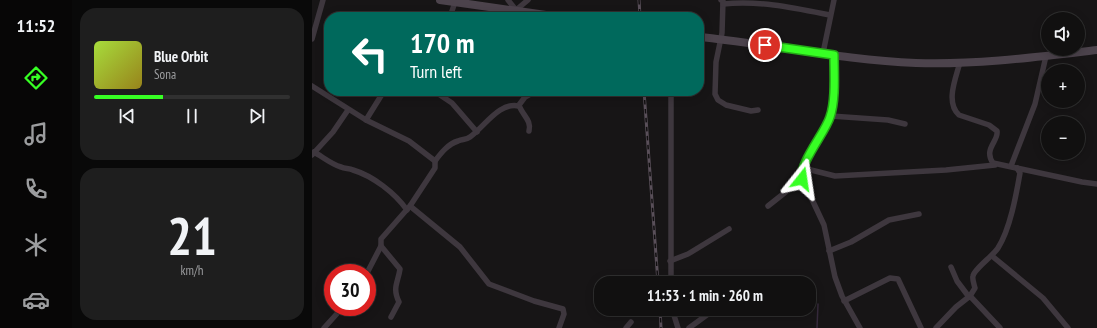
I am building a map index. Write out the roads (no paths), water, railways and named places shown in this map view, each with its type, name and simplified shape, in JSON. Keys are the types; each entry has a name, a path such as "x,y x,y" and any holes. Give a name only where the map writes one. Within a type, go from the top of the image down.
{"main road":[{"path":"440,0 498,12"},
{"path":"507,12 516,10 529,12"},
{"path":"704,37 834,55 914,63 960,62 1046,56"},
{"path":"1085,51 1097,50"}],"street":[{"path":"312,39 323,0"},
{"path":"508,0 516,10 528,0"},
{"path":"823,53 834,0"},
{"path":"452,12 455,2"},
{"path":"758,110 751,111 726,105 716,96 716,62 721,39 722,2 762,3 830,15"},
{"path":"834,55 831,116 803,168 802,179 824,225 835,277 844,300 860,328"},
{"path":"1011,166 1035,104 1046,56"},
{"path":"960,62 952,103 955,111 959,115 989,125 997,131 997,137 991,147 990,158 995,165"},
{"path":"312,86 324,93"},
{"path":"329,96 341,103 348,110 409,141 435,161"},
{"path":"366,120 381,96"},
{"path":"442,96 452,103 477,132"},
{"path":"519,106 527,96"},
{"path":"671,96 671,276"},
{"path":"372,264 381,246 381,239 409,208 435,168 435,161 454,143 459,140 467,140 501,110 513,105 519,106 528,120 530,127 529,131"},
{"path":"348,110 333,132 313,153 342,168 352,169 376,181 460,247 489,284 534,301 563,309 564,314 559,328"},
{"path":"831,116 888,120 905,124"},
{"path":"803,168 835,176 946,170 995,165 1011,166 1097,184"},
{"path":"936,328 969,296 975,288 973,277 974,273 999,247 1014,208 1020,173 1019,169 1011,166"},
{"path":"768,206 802,179"},
{"path":"829,251 851,242 889,220 919,214"},
{"path":"670,261 688,254 729,229"},
{"path":"381,246 400,269 395,284 396,295 399,302 390,317"},
{"path":"992,256 1043,298 1068,328"},
{"path":"951,267 956,281 1000,328"},
{"path":"844,300 890,278 896,278 898,279 921,328"},
{"path":"324,328 335,316"},
{"path":"673,316 674,328"},
{"path":"674,316 678,328"},
{"path":"690,328 706,316"},
{"path":"626,328 631,322"}],"waterway":[{"path":"817,328 818,304"}],"railway":[{"path":"639,0 640,12"},
{"path":"644,96 657,276"},
{"path":"660,316 661,328"}]}
